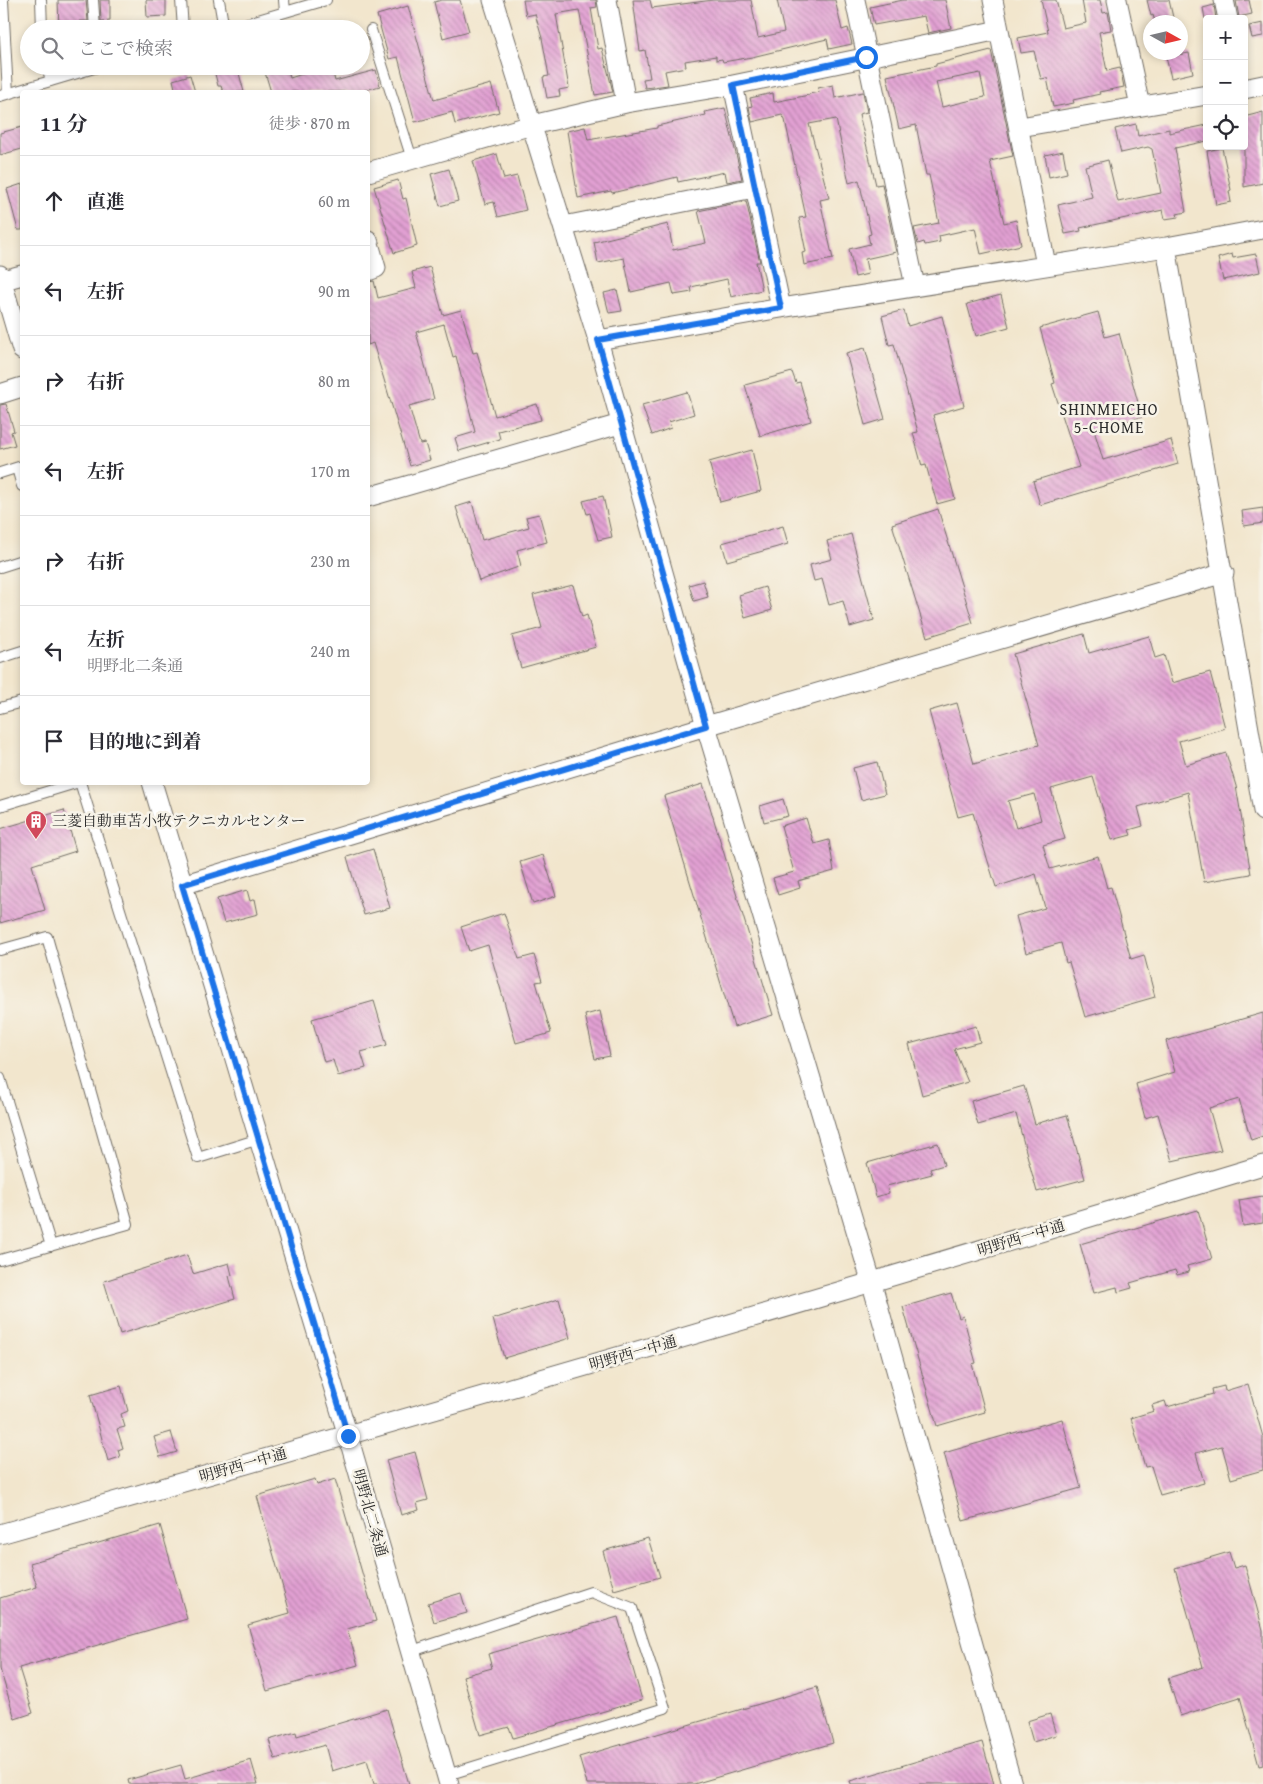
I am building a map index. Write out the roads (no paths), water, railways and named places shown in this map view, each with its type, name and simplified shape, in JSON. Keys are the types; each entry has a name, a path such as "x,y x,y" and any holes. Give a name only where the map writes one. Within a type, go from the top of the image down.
{"street":[{"path":"493,0 598,340 706,726 872,1284 1012,1784"},
{"path":"607,0 626,103"},
{"path":"855,0 914,286"},
{"path":"993,0 1020,127 1046,265"},
{"path":"1117,0 1140,106"},
{"path":"1224,0 1227,15"},
{"path":"370,171 532,125 626,103 733,85 999,30"},
{"path":"733,85 781,308"},
{"path":"1248,88 1263,85"},
{"path":"1020,127 1203,96"},
{"path":"564,226 754,188"},
{"path":"598,340 914,286 1166,248 1263,229"},
{"path":"370,247 376,268 370,270"},
{"path":"1166,248 1224,573 1263,811"},
{"path":"20,275 0,279 20,344"},
{"path":"0,394 20,388"},
{"path":"370,496 620,424"},
{"path":"182,885 706,726 1224,573"},
{"name":"明野北二条通","path":"153,785 348,1436 409,1652 448,1779"},
{"name":"明野西一中通","path":"0,1533 348,1436 872,1284 1263,1165"}],"lane":[{"path":"3,0 4,95 20,90"},
{"path":"41,0 42,20"},
{"path":"93,0 94,20"},
{"path":"181,0 182,20"},
{"path":"218,0 222,20"},
{"path":"284,0 285,12"},
{"path":"258,20 326,0"},
{"path":"371,30 412,159"},
{"path":"49,75 51,81"},
{"path":"21,90 71,75"},
{"path":"0,473 20,467"},
{"path":"0,567 20,561"},
{"path":"0,658 20,652"},
{"path":"0,708 20,703"},
{"path":"0,806 70,785"},
{"path":"81,785 198,1158 259,1139"},
{"path":"0,950 47,937 128,1224 0,1260"},
{"path":"0,1078 51,1246"},
{"path":"409,1652 591,1592 632,1608 665,1708 448,1779"}],"place":[{"name":"三菱自動車苫小牧テクニカルセンター","path":"36,840"}],"district":[{"name":"SHINMEICHO 5-CHOME","path":"1109,418"}]}
